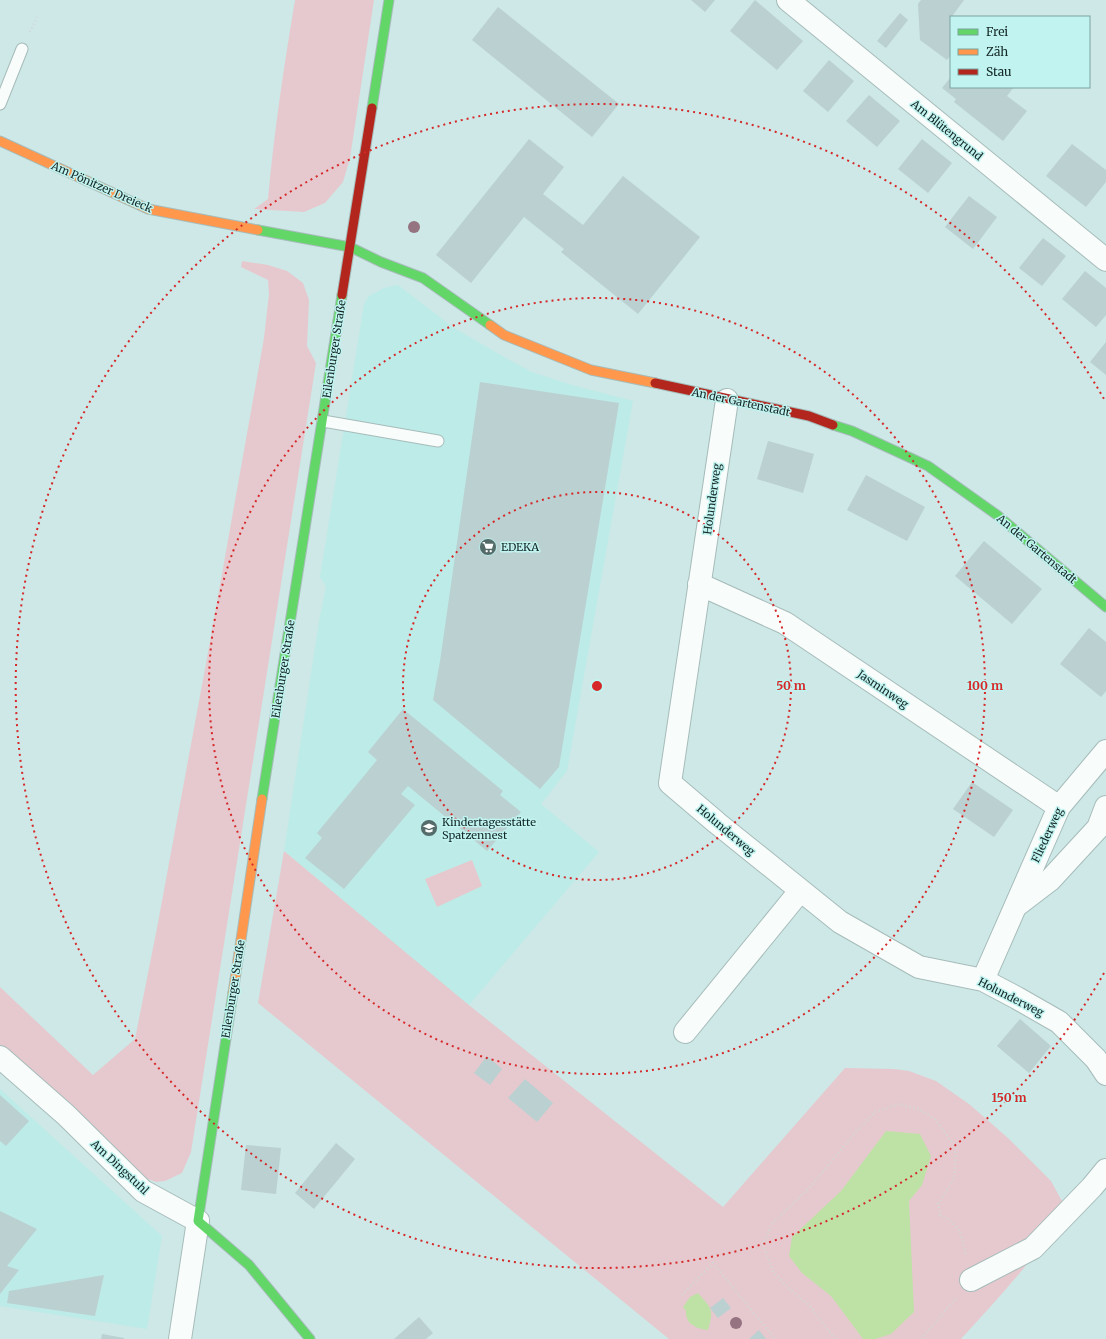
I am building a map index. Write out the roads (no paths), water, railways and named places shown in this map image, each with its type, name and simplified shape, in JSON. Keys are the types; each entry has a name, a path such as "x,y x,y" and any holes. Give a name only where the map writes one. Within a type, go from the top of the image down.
{"street":[{"name":"Eilenburger Straße","path":"180,1339 259,818 389,0"},
{"name":"Am Blütengrund","path":"788,0 1106,260"},
{"name":"Am Pönitzer Dreieck","path":"0,141 148,209 350,247"},
{"name":"An der Gartenstadt","path":"350,247 381,262 423,278 504,335 591,370 726,400 809,416 852,431 928,466 997,515 1106,607"},
{"name":"Holunderweg","path":"726,400 670,783 800,891 840,922 919,968 983,980 1059,1022 1096,1059 1106,1074"},
{"name":"Jasminweg","path":"699,584 785,623 1059,807"},
{"name":"Fliederweg","path":"983,980 1059,807 1106,751"},
{"path":"1014,907 1050,880 1066,863 1098,828 1106,807"},
{"path":"685,1032 800,891"},
{"name":"Am Dingstuhl","path":"0,1057 66,1116 143,1191 198,1221 249,1265 310,1339"},
{"path":"971,1280 1033,1248 1092,1187 1106,1170"}],"lane":[{"path":"0,104 22,49"},
{"path":"323,421 438,441"}],"place":[{"name":"EDEKA","path":"488,547"},
{"name":"Kindertagesstätte Spatzennest","path":"429,828"}]}
